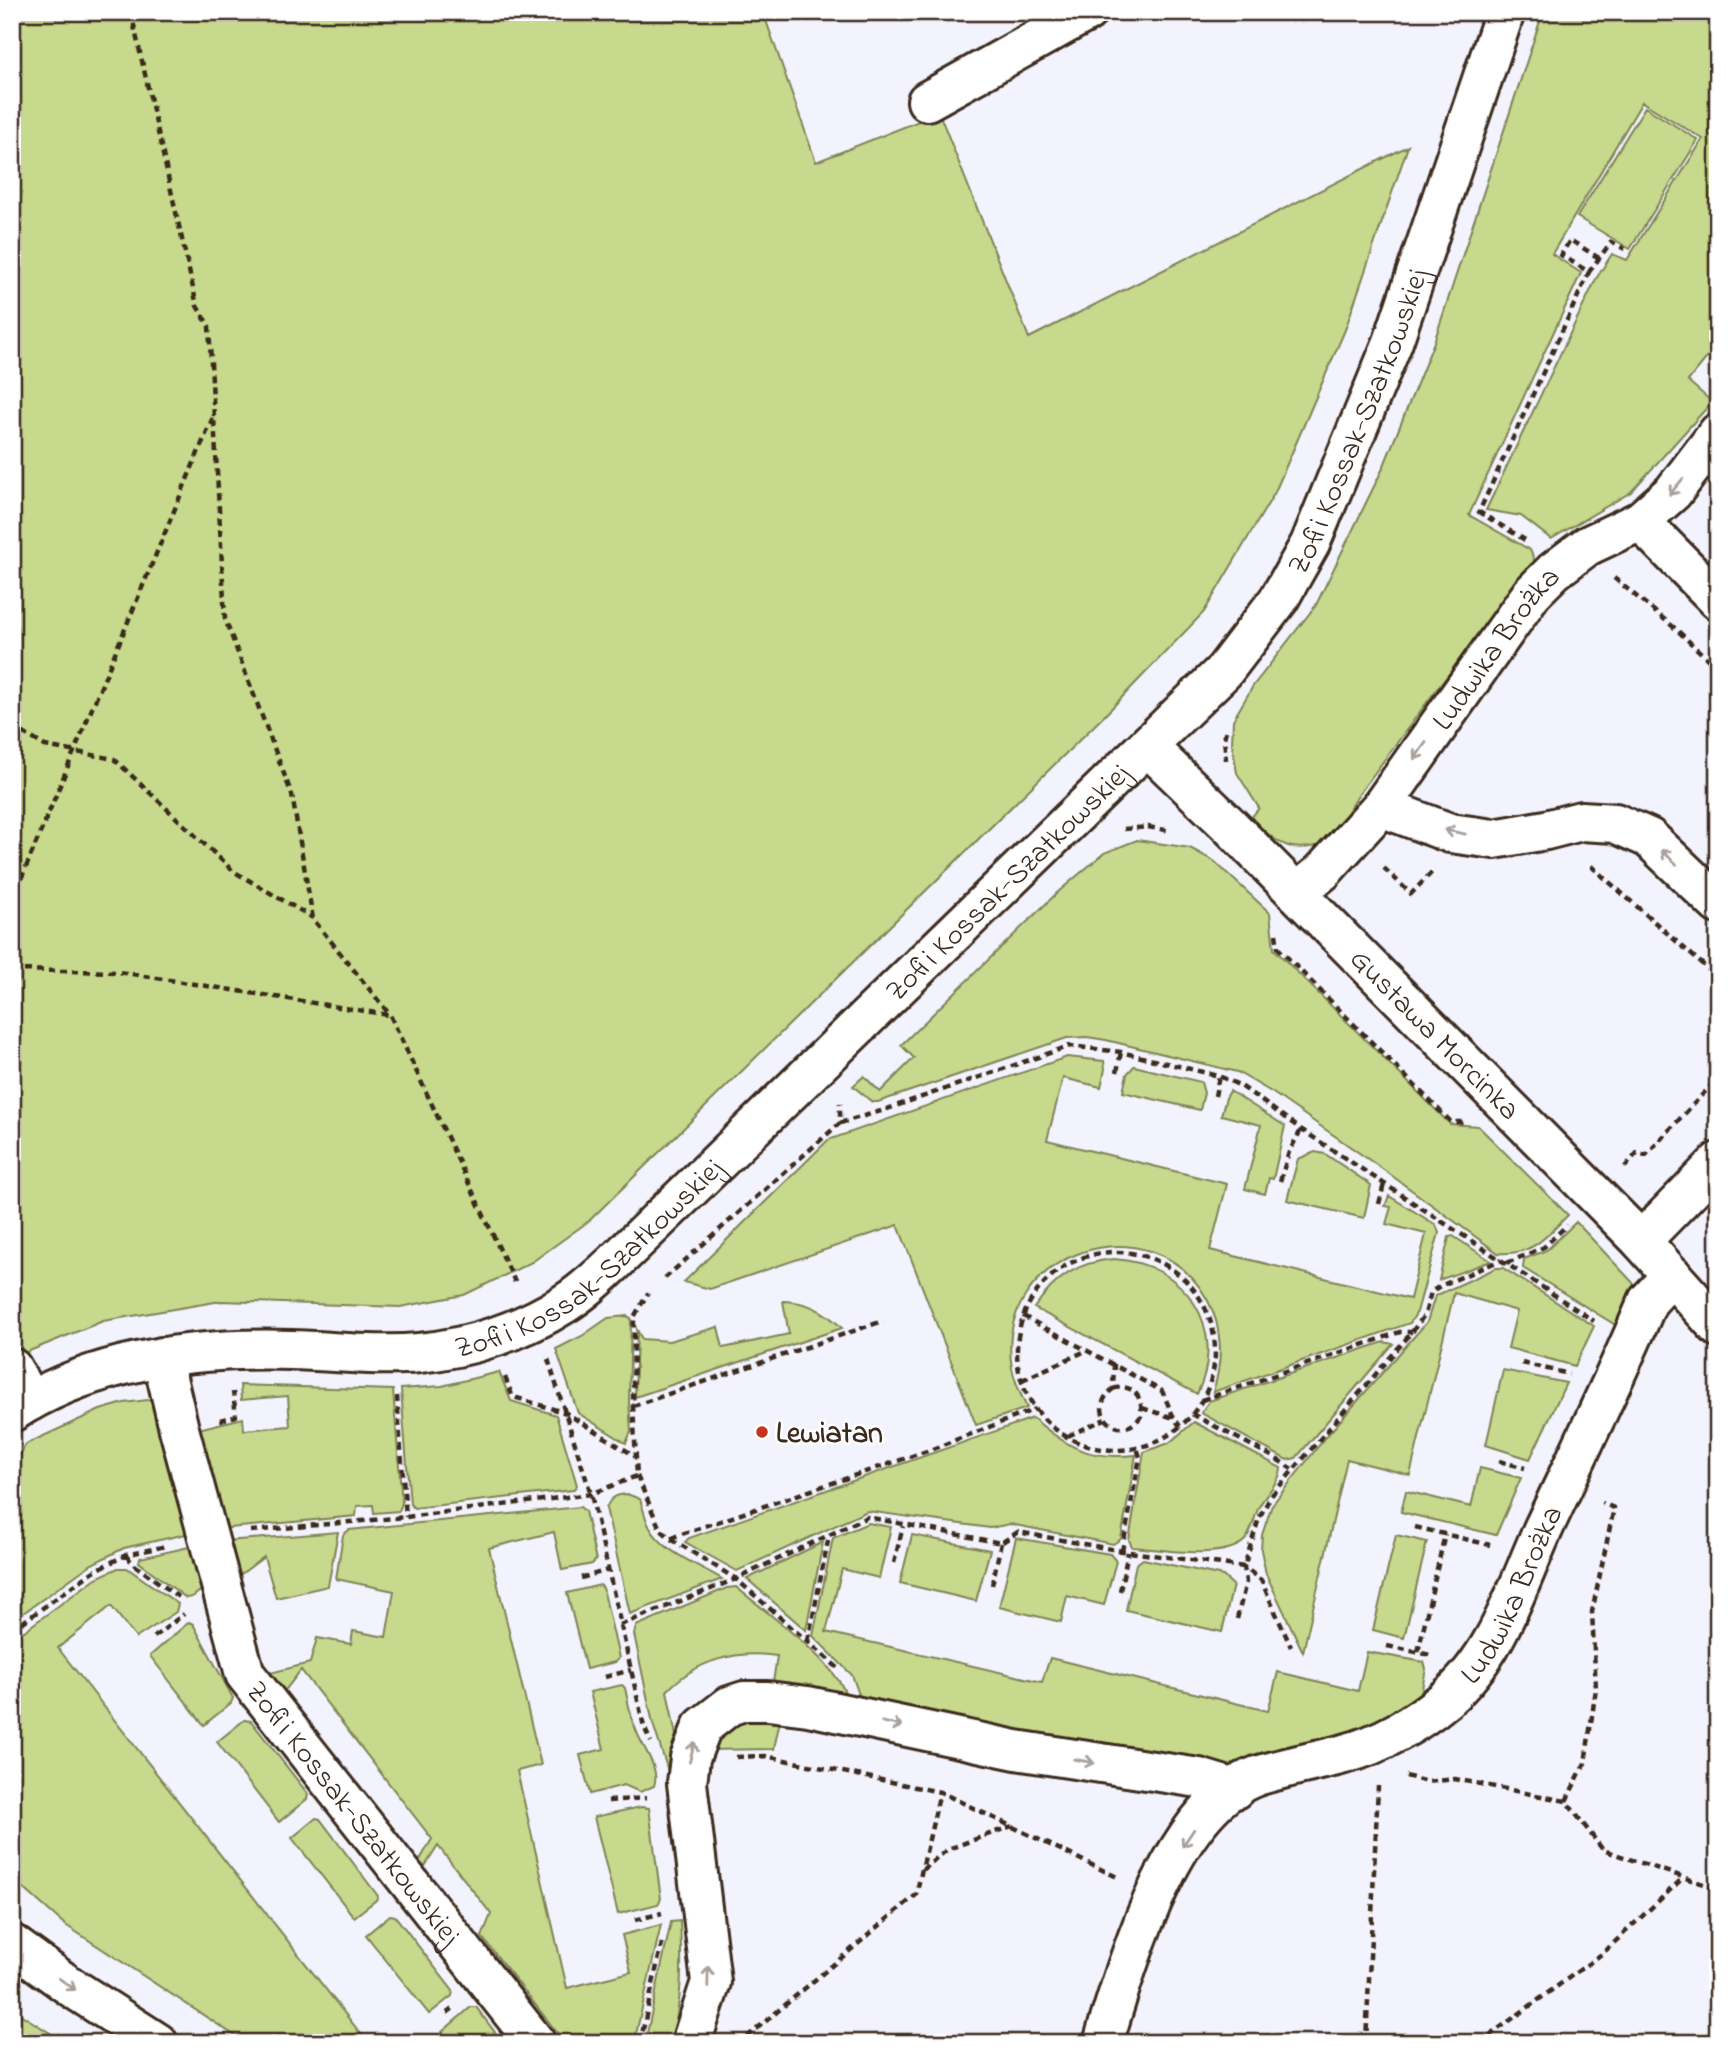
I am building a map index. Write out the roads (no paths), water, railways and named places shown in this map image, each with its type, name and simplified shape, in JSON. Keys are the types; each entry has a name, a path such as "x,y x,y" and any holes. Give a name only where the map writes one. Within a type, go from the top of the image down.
{"street":[{"path":"927,101 1087,12"},
{"name":"Zofii Kossak-Szatkowskiej","path":"21,1406 82,1378 162,1357 241,1349 418,1353 452,1348 513,1329 564,1304 613,1264 1224,671 1279,598 1310,544 1393,342 1504,12"},
{"name":"Ludwika Brożka","path":"1297,893 1322,872 1381,807 1532,593 1568,561 1640,521 1673,492 1718,433"},
{"path":"1640,521 1718,600"},
{"name":"Gustawa Morcinka","path":"1148,747 1297,893 1641,1241 1718,1326"},
{"path":"1381,807 1450,832 1494,839 1581,821 1615,823 1649,838 1718,904"},
{"path":"1641,1241 1718,1162"},
{"name":"Ludwika Brożka","path":"1103,2043 1132,1951 1154,1895 1197,1825 1215,1804 1253,1777 1347,1754 1378,1756 1446,1699 1471,1673 1490,1647 1648,1301 1672,1275"},
{"name":"Zofii Kossak-Szatkowskiej","path":"162,1357 246,1674 536,2043"},
{"path":"12,1367 21,1406"},
{"path":"692,2039 710,1982 687,1783 690,1758 702,1727 729,1706 744,1701 768,1700 1016,1750 1199,1778 1235,1789"},
{"path":"12,1944 71,1987 158,2043"}],"place":[{"name":"Lewiatan","path":"762,1432"}]}
